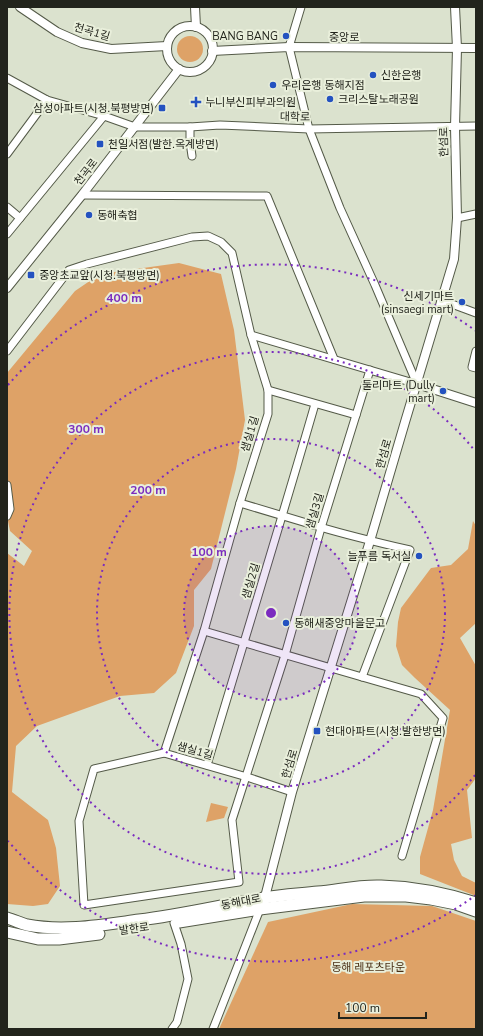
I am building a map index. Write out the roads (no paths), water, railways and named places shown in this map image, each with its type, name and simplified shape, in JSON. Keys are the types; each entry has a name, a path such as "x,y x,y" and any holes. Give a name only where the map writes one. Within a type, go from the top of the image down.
{"main road":[{"name":"동해대로","path":"7,918 27,925 56,928 83,928 169,916 265,898 379,885 436,892 476,903"},
{"name":"동해대로","path":"260,909 364,896 406,896 445,901 476,911"},
{"path":"260,909 265,898"},
{"name":"발한로","path":"7,932 38,939 59,939 260,909"}],"street":[{"name":"천곡1길","path":"20,7 57,32 82,42 110,49 167,46"},
{"path":"195,7 196,26"},
{"path":"301,7 289,47 309,129 340,208 375,285 417,384"},
{"name":"한섬로","path":"265,898 292,792 370,541 454,259 457,218 455,127 457,48 455,7"},
{"path":"188,26 196,26 206,33 211,40 212,51 210,60 200,69 191,72 183,71 176,67 169,59 167,54 167,46 169,38 178,29 188,26"},
{"name":"중앙로","path":"212,51 289,47 476,48"},
{"name":"천곡로","path":"7,288 82,195 179,68"},
{"name":"대학로","path":"8,80 47,100 104,116 135,127 190,127 220,125 309,129 476,126"},
{"path":"7,154 47,100"},
{"path":"7,234 104,116"},
{"path":"190,127 192,156"},
{"path":"82,195 267,196 334,359"},
{"path":"7,208 20,218"},
{"path":"457,218 476,214"},
{"name":"샘실1길","path":"7,350 69,270 192,237 208,236 221,242 232,253 252,335 268,390 268,414 240,503 204,631 164,753 247,777 292,792"},
{"path":"441,300 476,313"},
{"path":"252,335 476,403"},
{"path":"476,351 472,367 476,368"},
{"name":"샘실3길","path":"164,753 94,769 79,821 84,905 239,882 232,820 285,655 321,528 370,370"},
{"path":"268,390 356,415"},
{"name":"샘실2길","path":"207,766 315,404"},
{"path":"7,485 10,509 7,516"},
{"path":"240,503 283,515 321,528 410,550 362,677"},
{"path":"204,631 421,694 443,718 402,856"},
{"path":"213,1029 260,909"},
{"path":"172,1029 177,1022 188,979 181,944 174,923"}],"place":[{"name":"BANG BANG","path":"286,36"},
{"name":"신한은행","path":"373,75"},
{"name":"우리은행 동해지점","path":"273,85"},
{"name":"크리스탈노래공원","path":"330,99"},
{"name":"누니부신피부과의원","path":"196,102"},
{"name":"삼성아파트(시청.북평방면)","path":"162,108"},
{"name":"천일서점(발한.옥계방면)","path":"100,144"},
{"name":"동해축협","path":"89,215"},
{"name":"중앙초교앞(시청.북평방면)","path":"31,275"},
{"name":"신세기마트 (sinsaegi mart)","path":"462,302"},
{"name":"둘리마트 (Dully mart)","path":"443,391"},
{"name":"늘푸름 독서실","path":"419,556"},
{"name":"동해새중앙마을문고","path":"286,623"},
{"name":"현대아파트(시청.발한방면)","path":"317,731"}],"park label":[{"name":"동해 레포츠타운","path":"368,967"}]}
